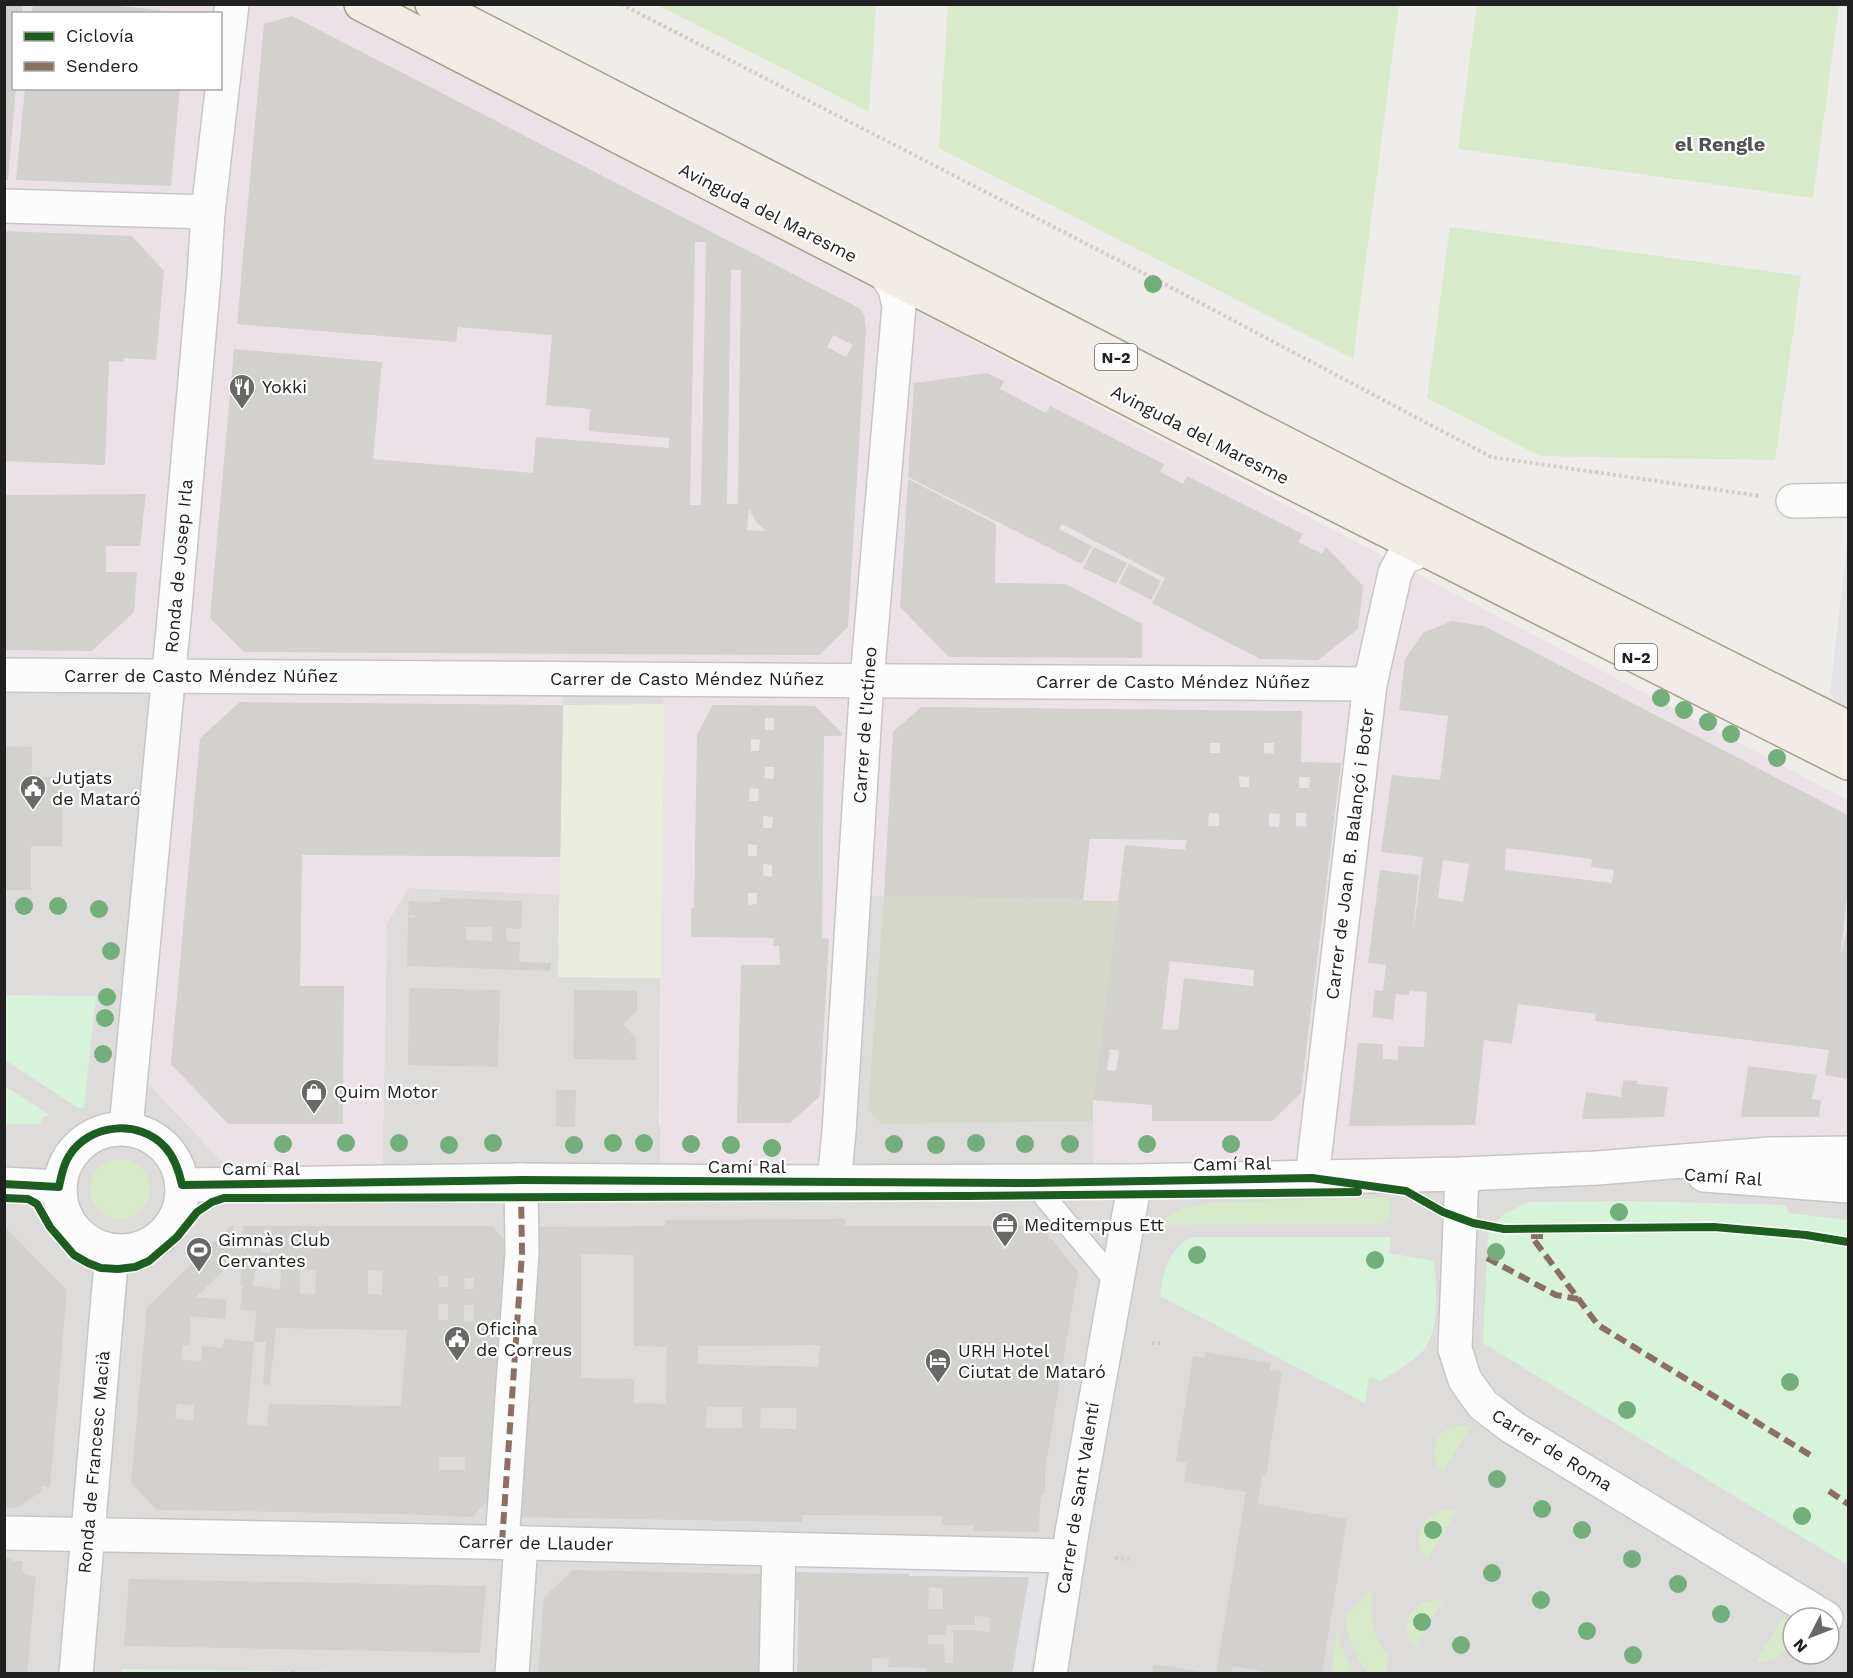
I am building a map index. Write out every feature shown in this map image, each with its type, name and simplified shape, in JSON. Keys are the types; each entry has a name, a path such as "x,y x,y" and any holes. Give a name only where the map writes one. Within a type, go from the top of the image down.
{"main road":[{"name":"Avinguda del Maresme","path":"361,4 1424,549 1848,763"},
{"name":"Avinguda del Maresme","path":"432,4 1391,498 1848,728"}],"street":[{"name":"Ronda de Josep Irla","path":"126,1128 169,676 208,212 232,4"},
{"path":"4,206 208,212"},
{"name":"Carrer de l'Ictíneo","path":"834,1182 867,680 899,306 895,289 885,273"},
{"path":"1793,501 1848,500"},
{"name":"Carrer de Joan B. Balançó i Boter","path":"1312,1178 1370,684 1395,573 1403,558 1424,549"},
{"name":"Carrer de Casto Méndez Núñez","path":"4,675 1370,684"},
{"path":"126,1128 146,1134 164,1146 176,1164 182,1185 182,1201 178,1214 163,1236 139,1249 126,1251 112,1251 95,1246 81,1237 69,1223 62,1208 59,1187 62,1171 69,1156 80,1143 93,1134 109,1129 126,1128"},
{"name":"Camí Ral","path":"182,1185 521,1180 1135,1182 1462,1174 1597,1168 1770,1154 1848,1153"},
{"name":"Camí Ral","path":"1597,1168 1848,1185"},
{"name":"Carrer de Roma","path":"1462,1174 1455,1349 1465,1380 1482,1405 1512,1427 1806,1606"},
{"path":"512,1674 511,1543 522,1252 521,1180"},
{"name":"Carrer de Sant Valentí","path":"1050,1674 1068,1556 1135,1182"},
{"path":"4,1184 59,1187"},
{"name":"Ronda de Francesc Macià","path":"76,1674 112,1251"},
{"name":"Carrer de Llauder","path":"4,1533 1068,1556"},
{"path":"776,1674 779,1549"}],"lane":[{"path":"1033,1183 1116,1282"}],"path":[{"path":"621,4 1163,284 1491,457 1793,501"},
{"path":"1152,1343 1160,1343"},
{"path":"1115,1558 1130,1559"}],"shaded area":[{"path":"5,5 333,5 1848,800 1848,1153 1094,1181 1093,1100 1118,901 855,895 834,1182 660,1182 664,679 563,680 559,895 409,888 387,923 382,1184 243,1184 133,1068 169,676 5,675"},
{"path":"1848,537 1848,712 1838,706 1830,692"},
{"path":"5,675 169,676 382,1183 387,923 408,888 559,894 563,679 664,679 659,1127 854,895 1083,900 1093,1100 1094,1181 1848,1153 1848,1673 5,1674"},
{"path":"884,896 1118,901 1093,1100 1093,1121 881,1124 868,1109"},
{"path":"1471,1426 1781,1614 1781,1621 1749,1673 1433,1673 1436,1662 1414,1648 1457,1578 1427,1560 1470,1489 1443,1472"},
{"path":"795,1567 1044,1572 1046,1576 1030,1673 1012,1673 1029,1577 799,1575 797,1673 789,1674"}],"green space":[{"path":"658,5 876,5 869,112"},
{"path":"948,5 1399,5 1353,359 939,148"},
{"path":"1477,5 1839,5 1813,198 1458,149"},
{"path":"1450,227 1801,276 1775,460 1540,456 1427,398"},
{"path":"664,704 661,978 558,977 563,705"},
{"path":"5,995 96,996 84,1108 78,1108 5,1060"},
{"path":"5,1086 50,1115 42,1118 40,1124 5,1124"},
{"path":"114,1159 126,1159 137,1164 145,1172 150,1189 148,1201 137,1214 126,1219 114,1219 103,1214 95,1206 90,1195 90,1183 95,1172 103,1164"},
{"path":"1390,1198 1391,1218 1383,1224 1161,1225 1164,1219 1180,1209 1213,1202"},
{"path":"1629,1201 1786,1205 1789,1213 1848,1220 1848,1565 1483,1343 1488,1236 1492,1227 1503,1215 1528,1202"},
{"path":"1192,1237 1391,1237 1389,1253 1434,1261 1436,1308 1428,1342 1423,1351 1414,1359 1381,1381 1369,1378 1365,1403 1160,1296 1163,1278 1173,1254 1178,1247"},
{"path":"1458,1425 1471,1426 1443,1472 1435,1458 1435,1444 1443,1432"},
{"path":"1445,1510 1456,1512 1427,1560 1419,1544 1421,1530 1430,1518"},
{"path":"1373,1588 1374,1625 1379,1642 1389,1657 1386,1673 1367,1673 1352,1646 1345,1616"},
{"path":"1434,1600 1443,1601 1414,1648 1407,1631 1408,1619 1414,1608"},
{"path":"1781,1621 1781,1655 1766,1662 1756,1662"},
{"path":"1337,1633 1343,1651 1354,1673 1331,1673"},
{"path":"122,1669 430,1673 122,1673"}],"building":[{"path":"4,4 23,4 22,12 12,12 12,90 16,90 8,180 4,180"},
{"path":"33,4 98,4 161,10 161,12 32,12"},
{"path":"292,16 859,308 864,314 866,329 848,627 819,655 244,652 210,618 234,349 382,362 373,459 533,473 536,437 669,448 669,438 589,431 590,409 546,405 552,335 458,327 456,342 237,324 264,24","holes":["695,242 706,242 701,505 690,505","731,270 741,270 738,504 727,504","833,335 853,345 846,357 827,347","749,509 756,522 766,531 747,530"]},
{"path":"25,90 180,90 171,186 16,180"},
{"path":"4,231 132,236 164,271 156,360 124,358 123,362 109,361 105,465 4,461"},
{"path":"987,373 1004,381 1000,389 1046,413 1050,406 1164,464 1160,472 1183,484 1187,476 1303,534 1298,542 1322,554 1326,547 1363,586 1358,629 1318,660 1260,659 1152,603 1165,578 1062,524 1059,529 1092,546 1082,564 908,477 914,383"},
{"path":"908,479 996,524 995,583 1066,584 1142,624 1142,658 949,657 900,607"},
{"path":"146,494 140,546 106,546 106,572 137,572 134,612 92,651 4,650 4,495"},
{"path":"1094,547 1127,563 1116,584 1083,568"},
{"path":"1129,564 1161,581 1151,600 1119,583"},
{"path":"1452,621 1484,626 1848,815 1848,887 1841,952 1848,923 1848,1079 1825,1075 1829,1050 1595,1021 1596,1014 1518,1004 1512,1044 1484,1040 1475,1125 1349,1126 1358,1043 1383,1044 1383,1059 1398,1060 1398,1046 1424,1047 1427,992 1410,991 1409,995 1396,994 1393,1020 1372,1017 1375,990 1383,991 1386,965 1368,963 1380,870 1419,875 1413,928 1423,857 1381,852 1392,775 1440,780 1448,716 1399,710 1405,659 1423,633","holes":["1506,848 1592,859 1591,867 1614,870 1612,883 1505,870","1443,860 1469,864 1463,902 1438,898"]},
{"path":"240,702 563,705 560,857 302,855 300,986 344,986 343,1124 228,1124 171,1064 200,738"},
{"path":"713,705 815,706 842,733 841,736 824,736 822,938 829,939 820,1096 790,1123 737,1123 741,965 780,965 779,946 773,946 774,938 691,937 691,908 694,907 697,734","holes":["765,718 774,718 774,730 765,730","751,739 760,740 759,751 751,751","765,767 774,767 774,779 764,778","750,788 759,789 758,801 749,801","763,816 773,817 772,828 763,828","748,844 757,845 757,856 748,856","763,864 772,865 772,877 763,876","748,893 757,893 757,904 748,905"]},
{"path":"921,707 1302,711 1301,762 1341,763 1301,1093 1272,1121 1152,1121 1152,1105 1093,1100 1125,845 1185,850 1187,840 1090,839 1083,900 884,896 893,732","holes":["1210,743 1220,743 1220,753 1210,753","1264,743 1274,743 1274,754 1264,753","1239,776 1249,777 1249,787 1240,787","1299,777 1310,777 1309,788 1299,788","1209,813 1219,814 1219,826 1208,826","1269,813 1280,814 1279,827 1269,826","1296,813 1306,813 1306,827 1296,826","1170,961 1254,970 1253,986 1184,978 1178,1030 1162,1029","1110,1049 1119,1051 1116,1071 1107,1070"]},
{"name":"Jutjats de Mataró","path":"4,746 32,747 32,777 62,777 62,846 31,846 31,890 4,890"},
{"path":"441,898 522,901 521,929 506,928 506,941 520,942 519,962 551,963 550,971 407,966 408,917 415,918 415,915 408,915 409,901 440,902","holes":["466,927 492,927 492,941 466,940"]},
{"path":"409,988 500,990 498,1067 408,1065"},
{"path":"574,990 637,991 637,1011 623,1024 636,1039 636,1060 573,1059"},
{"path":"1748,1066 1817,1075 1812,1099 1821,1100 1819,1117 1741,1117"},
{"path":"1623,1080 1637,1081 1637,1084 1668,1087 1664,1117 1582,1119 1586,1092 1621,1097"},
{"path":"556,1090 576,1090 575,1127 556,1127"},
{"path":"845,1219 845,1226 1041,1226 1078,1272 1045,1471 1045,1494 1042,1493 1039,1532 973,1531 973,1525 942,1525 942,1516 802,1515 802,1522 509,1517 527,1227 665,1226 665,1220","holes":["581,1254 634,1255 634,1346 667,1347 666,1404 634,1403 634,1379 581,1378","820,1345 818,1367 698,1364 698,1346","707,1407 742,1407 742,1428 706,1428","761,1408 797,1408 796,1429 760,1428"]},
{"path":"4,1226 67,1290 50,1487 42,1486 41,1492 16,1508 4,1507"},
{"path":"231,1226 234,1226 233,1247 241,1247 243,1226 492,1226 517,1252 500,1489 472,1517 157,1510 131,1483 147,1307","holes":["263,1238 272,1239 270,1253 261,1252","230,1264 242,1265 240,1285 243,1285 240,1310 256,1312 254,1342 225,1339 222,1348 202,1346 202,1361 181,1360 183,1345 189,1345 191,1316 225,1319 227,1300 196,1297","256,1266 281,1268 280,1289 253,1286","300,1269 316,1270 315,1294 300,1293","368,1270 383,1271 382,1295 368,1294","439,1276 448,1276 448,1287 439,1287","465,1278 474,1278 474,1289 464,1289","438,1304 448,1304 448,1320 438,1320","464,1305 474,1305 474,1322 464,1321","276,1328 407,1330 401,1406 269,1404 267,1426 247,1424 254,1342 266,1342 263,1384 270,1385","177,1404 195,1405 193,1421 175,1419","439,1457 465,1457 465,1470 439,1470"]},
{"path":"1206,1352 1271,1363 1270,1370 1282,1372 1266,1476 1262,1475 1258,1504 1347,1519 1322,1674 1275,1674 1232,1666 1231,1674 1216,1674 1246,1492 1184,1482 1187,1463 1176,1461 1193,1356 1205,1358"},
{"path":"4,1558 22,1561 22,1571 26,1575 36,1576 27,1674 4,1674"},
{"path":"573,1570 763,1574 761,1674 538,1674 544,1597"},
{"path":"796,1572 1029,1577 1012,1674 926,1674 926,1668 888,1667 889,1659 872,1658 872,1674 797,1674 799,1600 796,1600","holes":["929,1587 943,1588 943,1609 928,1609","975,1616 989,1617 990,1632 953,1630 953,1663 945,1663 944,1644 928,1644 928,1635 946,1635 947,1625 975,1625"]},
{"path":"129,1579 486,1586 480,1653 124,1646"},
{"path":"1153,1664 1202,1672 1202,1674 1152,1674"}],"marked path":[{"path":"502,1542 522,1253 521,1192"},
{"path":"1543,1236 1531,1236 1598,1325 1815,1458"},
{"path":"1487,1258 1556,1295 1578,1299"},
{"path":"1829,1491 1848,1504"}],"cycle path":[{"path":"4,1184 59,1187 65,1163 78,1145 102,1131 129,1129 155,1138 165,1147 176,1165 182,1185 521,1180 1033,1183 1312,1178 1406,1191 1443,1212 1473,1223 1504,1229 1714,1227 1806,1235 1848,1242"},
{"path":"4,1198 28,1199 37,1204 50,1227 74,1255 101,1268 118,1269 135,1267 149,1261 177,1237 197,1212 212,1202 224,1198 968,1196 1358,1192"}],"place":[{"name":"Yokki","path":"242,410"},
{"name":"Jutjats de Mataró","path":"33,811"},
{"name":"Quim Motor","path":"314,1115"},
{"name":"Meditempus Ett","path":"1005,1248"},
{"name":"Gimnàs Club Cervantes","path":"199,1273"},
{"name":"Oficina de Correus","path":"457,1362"},
{"name":"URH Hotel Ciutat de Mataró","path":"938,1384"}],"district":[{"name":"el Rengle","path":"1720,144"}]}
